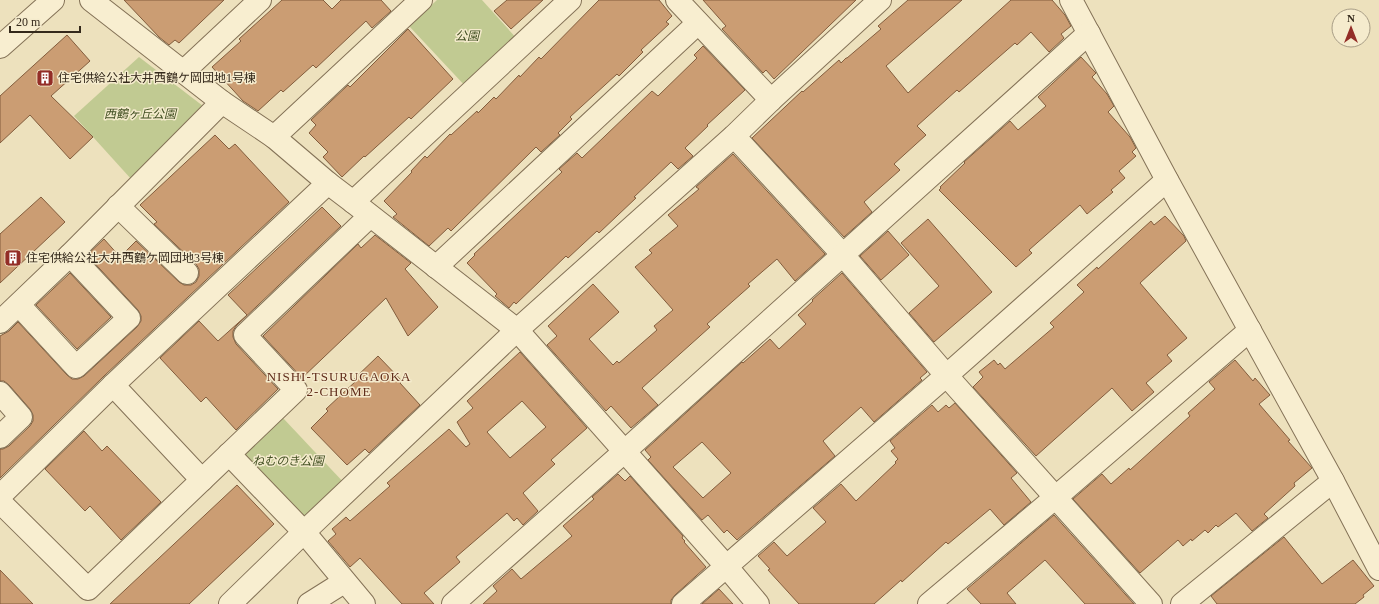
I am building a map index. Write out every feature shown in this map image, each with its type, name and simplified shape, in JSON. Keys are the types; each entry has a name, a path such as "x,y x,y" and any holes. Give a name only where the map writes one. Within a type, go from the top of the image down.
{"street":[{"path":"0,47 53,0"},
{"path":"90,0 222,102 274,137 328,183 517,330 758,604"},
{"path":"183,72 260,0"},
{"path":"274,137 422,0"},
{"path":"353,202 570,0"},
{"path":"677,0 771,100"},
{"path":"230,604 517,330 734,136 880,0"},
{"path":"1071,0 1167,180 1333,481 1372,539 1379,568"},
{"path":"436,267 698,23"},
{"path":"452,604 625,451 1089,33"},
{"path":"0,322 70,255 222,102"},
{"path":"734,136 843,255 946,375 1151,604"},
{"path":"683,604 1167,180"},
{"path":"0,496 113,385 328,183"},
{"path":"118,206 187,273"},
{"path":"0,502 88,588 296,390 245,335 370,216"},
{"path":"19,305 76,367 130,318 70,255"},
{"path":"929,604 1250,330"},
{"path":"113,385 202,480"},
{"path":"0,393 21,417 0,437"},
{"path":"229,454 304,532 344,582 364,604"},
{"path":"1182,604 1333,481"},
{"path":"309,604 344,582"}],"green space":[{"name":"公園","path":"437,0 482,0 518,40 468,89 409,26"},
{"name":"西鶴ヶ丘公園","path":"139,57 203,106 203,113 132,180 74,116"},
{"name":"ねむのき公園","path":"283,418 346,485 319,511 304,517 244,454"}],"building":[{"path":"124,0 224,0 179,43 175,40 169,45 159,37"},
{"path":"282,0 323,0 332,9 341,0 381,0 391,11 372,28 366,21 316,68 313,65 283,92 281,90 258,111 243,101 212,67 241,41 239,39"},
{"path":"507,0 543,0 511,29 494,11"},
{"path":"599,0 659,0 672,16 666,22 669,24 641,50 643,52 619,76 617,74 570,117 572,119 558,133 560,135 541,152 536,147 451,231 448,228 429,246 393,217 397,214 384,201 425,156 427,158 450,134 451,135 477,111 478,113 494,97 496,99 539,57 541,59"},
{"path":"703,0 856,0 774,79 766,70 763,73 722,29 726,26"},
{"path":"908,0 962,0 886,66 908,93 1011,0 1052,0 1065,15 1071,26 1061,34 1064,38 1049,52 1031,32 1017,45 1015,43 959,92 957,90 917,126 926,135 894,164 900,170 864,202 872,212 844,237 752,138 802,91 803,92 839,60 841,63 881,29 878,26"},
{"path":"408,29 453,79 411,119 409,117 342,177 323,157 328,152 309,133 316,125 311,120 348,85 350,87"},
{"name":"住宅供給公社大井西鶴ケ岡団地1号棟","path":"67,35 90,61 51,96 93,137 70,159 30,115 0,143 0,96"},
{"path":"703,46 745,90 707,125 708,126 685,148 693,156 678,169 671,162 599,233 597,231 568,258 566,256 516,304 514,302 509,308 495,296 497,294 467,263 475,255 474,254 562,172 559,169 577,153 582,158 652,91 658,96 697,58 694,55"},
{"path":"1081,57 1096,73 1092,77 1107,94 1114,106 1108,112 1130,137 1136,148 1132,152 1136,156 1119,171 1125,178 1111,190 1113,192 1087,214 1080,205 1029,250 1032,253 1016,267 939,190 941,188 940,187 965,163 964,162 1010,121 1018,130 1046,106 1038,97"},
{"path":"215,135 229,149 235,144 289,202 104,376 0,478 0,449 9,446 30,426 33,421 33,415 30,409 9,385 4,381 0,381 0,336 9,331 18,322 67,375 72,379 78,379 84,376 137,327 141,321 141,316 138,310 87,255 104,239 120,257 136,241 179,282 184,285 191,285 196,282 199,276 199,269 196,264 154,224 157,222 140,205"},
{"path":"733,154 825,254 795,281 777,259 748,284 750,286 707,324 710,327 642,388 658,405 631,428 611,406 606,411 547,345 557,336 548,326 593,284 619,312 589,339 613,365 617,361 619,363 657,330 654,326 673,310 635,267 652,253 649,250 678,226 668,215 699,189 696,187"},
{"name":"住宅供給公社大井西鶴ケ岡団地3号棟","path":"41,197 65,222 0,283 0,234"},
{"path":"322,207 341,226 236,326 233,331 233,337 236,344 278,389 236,430 206,397 201,402 160,358 199,321 218,341 247,315 228,295"},
{"path":"1165,216 1184,236 1186,241 1140,283 1187,338 1167,355 1172,361 1146,383 1154,392 1132,411 1112,388 1036,456 973,387 983,377 979,372 994,360 998,365 1000,363 1005,369 1054,327 1050,323 1084,292 1077,285 1097,267 1098,269 1151,221 1154,225"},
{"path":"928,219 992,292 934,342 909,313 939,286 901,243"},
{"path":"888,231 909,255 881,280 860,256"},
{"path":"375,235 411,263 405,269 438,307 408,336 386,298 302,378 263,336 358,244 361,248"},
{"path":"70,273 111,317 77,349 36,305"},
{"path":"842,273 927,372 920,378 922,380 874,422 861,407 823,441 835,456 737,540 727,530 724,533 708,515 702,520 648,460 651,457 645,450 742,362 743,363 770,339 779,349 806,324 798,315 813,301 812,300","holes":["702,442 731,473 703,498 673,467"]},
{"path":"520,352 587,428 551,460 555,464 523,493 538,511 523,525 517,518 514,521 507,513 456,557 460,562 424,593 434,604 402,604 360,558 350,567 328,541 336,534 332,529 346,517 350,521 390,486 387,483 449,429 466,447 470,444 457,422 473,408 467,401","holes":["522,401 546,427 510,458 487,432"]},
{"path":"378,356 402,381 400,383 420,405 369,453 365,449 347,465 311,428 328,411 326,409 356,381 354,379"},
{"path":"1235,360 1253,381 1255,378 1270,395 1259,404 1290,440 1288,441 1312,468 1294,483 1295,486 1264,514 1268,518 1252,531 1236,513 1218,527 1216,525 1208,533 1205,530 1192,541 1191,539 1183,546 1178,540 1140,573 1073,499 1102,474 1111,484 1129,468 1130,470 1190,416 1188,413 1215,389 1209,382"},
{"path":"955,403 1017,473 1011,478 1031,502 1004,525 990,509 948,544 946,542 902,582 901,580 874,604 799,604 768,570 770,569 758,556 774,542 787,556 826,522 813,508 841,484 856,501 896,463 895,462 898,459 891,451 895,448 890,441 932,405 938,412 946,405 949,408"},
{"path":"84,431 102,451 107,446 161,502 121,540 90,506 85,511 45,469"},
{"path":"618,474 625,481 630,476 683,536 682,538 685,541 684,542 706,567 675,595 671,600 671,604 483,604 497,591 493,586 512,569 521,579 572,536 563,526 594,499 592,497"},
{"path":"237,485 274,524 189,604 110,604"},
{"path":"1054,515 1134,604 1085,604 1045,560 1007,593 1016,604 981,604 967,589"},
{"path":"1284,537 1322,584 1353,560 1374,586 1355,604 1217,604 1211,596"},
{"path":"0,570 33,604 0,604"},
{"path":"719,589 733,604 702,604"}],"place":[{"name":"住宅供給公社大井西鶴ケ岡団地1号棟","path":"45,78"},
{"name":"住宅供給公社大井西鶴ケ岡団地3号棟","path":"13,258"}],"district":[{"name":"NISHI-TSURUGAOKA 2-CHOME","path":"339,384"}]}
